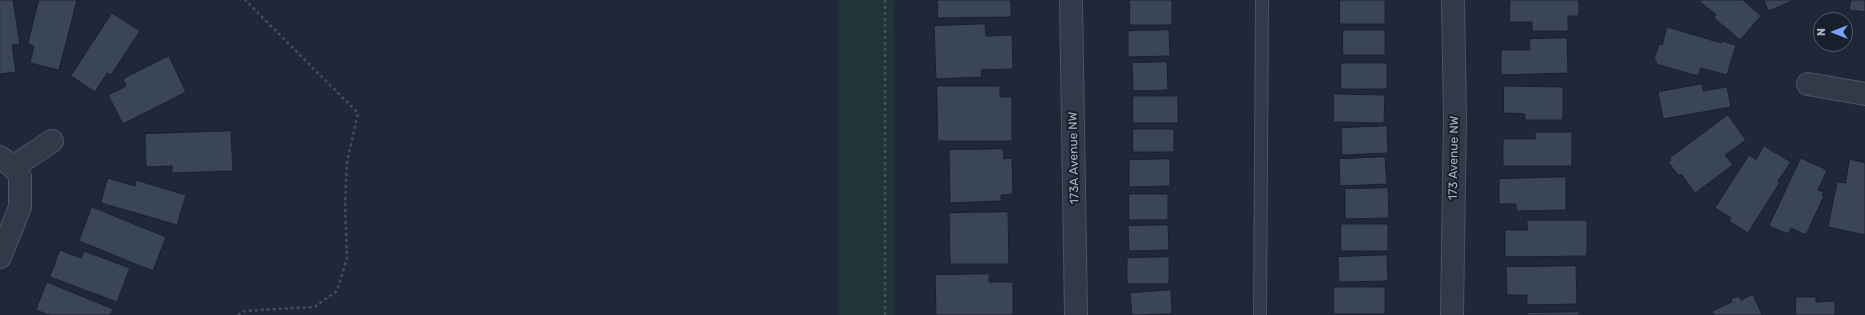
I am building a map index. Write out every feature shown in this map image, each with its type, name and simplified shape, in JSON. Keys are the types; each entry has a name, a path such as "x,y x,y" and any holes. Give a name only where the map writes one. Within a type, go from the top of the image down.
{"street":[{"name":"173A Avenue NW","path":"1071,0 1076,315"},
{"name":"173 Avenue NW","path":"1452,315 1455,118 1453,0"},
{"path":"1808,84 1865,94"},
{"path":"0,257 20,207 20,176 6,162 52,141"}],"lane":[{"path":"1260,315 1262,0"}],"path":[{"path":"238,315 244,311 314,307 336,291 347,258 345,205 347,162 358,112 246,0"},
{"path":"885,0 885,315"}],"green space":[{"path":"839,0 894,0 895,315 839,315"}],"building":[{"path":"0,0 13,0 20,44 12,45 16,72 0,74"},
{"path":"39,0 77,0 59,70 30,63 34,46 28,44"},
{"path":"938,0 1011,0 1011,17 938,18"},
{"path":"1130,0 1172,0 1172,25 1130,25"},
{"path":"1340,0 1385,0 1385,24 1340,24"},
{"path":"1510,0 1579,0 1579,16 1568,16 1568,31 1532,31 1532,22 1510,22"},
{"path":"1698,0 1743,0 1761,16 1740,40 1714,18 1716,15"},
{"path":"1764,0 1794,0 1769,11"},
{"path":"1851,0 1865,0 1865,12 1849,10"},
{"path":"112,13 140,31 111,75 107,73 95,92 71,76"},
{"path":"985,24 986,36 1012,35 1013,69 981,70 982,77 936,79 934,26"},
{"path":"1667,27 1721,43 1721,41 1736,45 1727,75 1701,68 1698,76 1656,64 1657,62 1654,60 1659,44 1662,45"},
{"path":"1169,30 1170,56 1128,57 1128,31"},
{"path":"1343,30 1385,30 1385,55 1343,55"},
{"path":"1567,38 1568,73 1501,75 1501,50 1530,50 1529,39"},
{"path":"169,56 186,92 123,124 108,95 126,86 123,79"},
{"path":"1167,62 1168,90 1133,91 1132,63"},
{"path":"1341,63 1387,63 1387,89 1341,89"},
{"path":"1702,84 1703,91 1727,87 1731,107 1663,119 1658,92"},
{"path":"937,86 1000,86 1000,97 1012,97 1012,141 938,141"},
{"path":"1504,86 1563,87 1563,120 1525,120 1525,114 1504,113"},
{"path":"1334,94 1385,95 1384,123 1334,122"},
{"path":"1133,96 1178,96 1178,123 1133,123"},
{"path":"1728,115 1746,140 1725,155 1733,165 1695,193 1681,174 1679,176 1668,162 1671,160 1670,158"},
{"path":"1387,126 1388,153 1342,155 1341,128"},
{"path":"1133,129 1174,129 1174,152 1133,152"},
{"path":"231,131 233,171 172,173 172,166 146,167 145,134"},
{"path":"1535,132 1572,132 1572,166 1503,166 1503,139 1535,139"},
{"path":"1764,146 1791,162 1778,181 1780,182 1748,233 1729,221 1731,218 1715,208 1749,155 1756,159"},
{"path":"1003,149 1004,159 1012,158 1013,194 1001,195 1001,201 950,203 949,150"},
{"path":"1385,157 1387,184 1340,186 1339,159"},
{"path":"1801,158 1827,170 1818,190 1824,192 1822,195 1824,196 1806,235 1791,228 1788,234 1769,226"},
{"path":"1170,159 1170,186 1129,187 1129,160"},
{"path":"1850,159 1865,163 1865,235 1828,227 1837,182 1845,183"},
{"path":"1566,177 1566,210 1516,211 1516,204 1499,204 1499,179"},
{"path":"108,178 135,186 136,180 186,195 177,225 101,203"},
{"path":"1388,188 1389,218 1345,219 1345,189"},
{"path":"1129,194 1168,194 1168,220 1129,220"},
{"path":"92,207 166,237 153,271 79,241"},
{"path":"1008,212 1009,264 950,264 949,213"},
{"path":"1527,220 1587,220 1587,256 1505,257 1505,230 1527,230"},
{"path":"1341,224 1388,224 1388,251 1341,251"},
{"path":"1168,225 1169,250 1129,251 1128,226"},
{"path":"60,250 81,258 84,251 130,268 117,302 50,277"},
{"path":"1387,255 1388,281 1339,282 1338,257"},
{"path":"1169,257 1169,284 1127,284 1127,258"},
{"path":"1576,266 1577,304 1527,305 1527,295 1507,295 1506,267"},
{"path":"989,274 989,282 1013,282 1013,315 936,315 935,275"},
{"path":"47,282 113,309 110,315 49,315 36,310"},
{"path":"1334,287 1385,287 1385,314 1334,314"},
{"path":"1171,290 1172,314 1132,315 1130,293"},
{"path":"1753,294 1762,315 1714,315 1712,311 1732,302 1731,299 1739,296 1741,300"},
{"path":"1796,297 1816,297 1816,302 1835,301 1835,315 1796,315"},
{"path":"1579,312 1579,315 1527,315 1527,313"}]}
